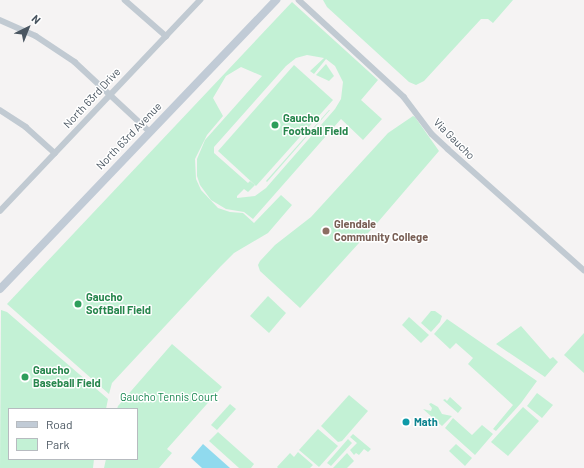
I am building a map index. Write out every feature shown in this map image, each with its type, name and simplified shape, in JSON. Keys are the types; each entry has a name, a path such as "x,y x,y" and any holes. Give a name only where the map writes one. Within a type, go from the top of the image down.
{"street":[{"path":"125,0 166,36"},
{"name":"North 63rd Drive","path":"0,211 200,0"},
{"name":"North 63rd Avenue","path":"0,289 149,131 276,0"},
{"name":"Via Gaucho","path":"299,0 404,97 432,134 448,150 584,270"},
{"path":"0,20 53,46 75,62 149,131"},
{"path":"0,110 26,127 55,153"}],"green space":[{"path":"323,0 513,0 493,23 488,19 481,19 424,81 416,85 409,82 327,7"},
{"path":"292,2 378,80 361,100 382,119 363,140 341,119 253,219 244,212 226,209 211,200 200,185 197,176 197,159 205,140 262,76 241,67 226,76 213,98 223,116 207,135 195,159 196,179 201,190 218,208 230,212 243,213 254,223 281,195 292,205 268,233 234,253 221,266 112,383 109,394 7,304","holes":["307,55 324,58 310,71 314,74 326,59 335,66 343,82 341,99 335,109 266,188 255,196 237,198 237,196 244,189 248,192 255,185 250,181 248,183 214,153 214,147 286,66 296,58"]},
{"path":"326,64 334,76 329,81 316,75"},
{"name":"Gaucho Football Field","path":"294,65 333,100 256,186 218,151"},
{"path":"330,110 267,182 266,181"},
{"path":"413,116 439,151 378,222 300,308 260,271 258,265 260,261 275,245 311,217 388,133"},
{"path":"268,296 286,313 269,333 250,316"},
{"path":"1,310 7,312 108,399 106,408 8,408 8,460 94,460 93,468 0,468"},
{"path":"431,311 435,311 442,316 440,322 431,332 421,323"},
{"path":"409,317 429,335 421,343 402,325"},
{"path":"447,319 537,381 521,403 496,431 493,429 513,405 468,364 473,358 456,343 450,349 434,334"},
{"path":"521,326 550,359 553,357 558,362 545,377 496,344"},
{"path":"584,333 584,373 564,355"},
{"name":"Gaucho Tennis Court","path":"172,344 222,387 167,449 172,453 159,468 104,468 106,460 138,460 138,408 117,408"},
{"path":"537,393 553,405 542,418 527,406"},
{"path":"349,395 368,411 342,441 338,442 321,426"},
{"path":"450,397 462,408 458,413 443,400 445,399 447,401"},
{"path":"431,403 438,407 442,414 452,416 442,426 423,409 431,411 432,408 429,404"},
{"path":"230,404 236,409 217,430 211,425"},
{"path":"523,407 539,421 508,456 491,442"},
{"path":"453,418 472,435 482,425 493,434 475,455 445,428"},
{"path":"318,429 338,446 319,467 299,450"},
{"path":"218,432 254,464 251,468 239,468 209,441"},
{"path":"353,434 371,449 368,452 364,449 359,455 356,453 354,455 350,450 357,443 350,437"},
{"path":"348,439 352,443 331,466 327,463"},
{"path":"456,444 472,458 465,466 449,451"},
{"path":"298,452 313,465 310,468 277,467 290,453 294,457"},
{"path":"347,453 354,461 347,468 333,468"}],"water":[{"path":"203,444 230,468 202,468 191,458"}],"place":[{"name":"Gaucho Football Field","path":"275,125"},
{"name":"Glendale Community College","path":"326,231"},
{"name":"Gaucho SoftBall Field","path":"78,304"},
{"name":"Gaucho Baseball Field","path":"25,377"},
{"name":"Math","path":"406,422"}]}
